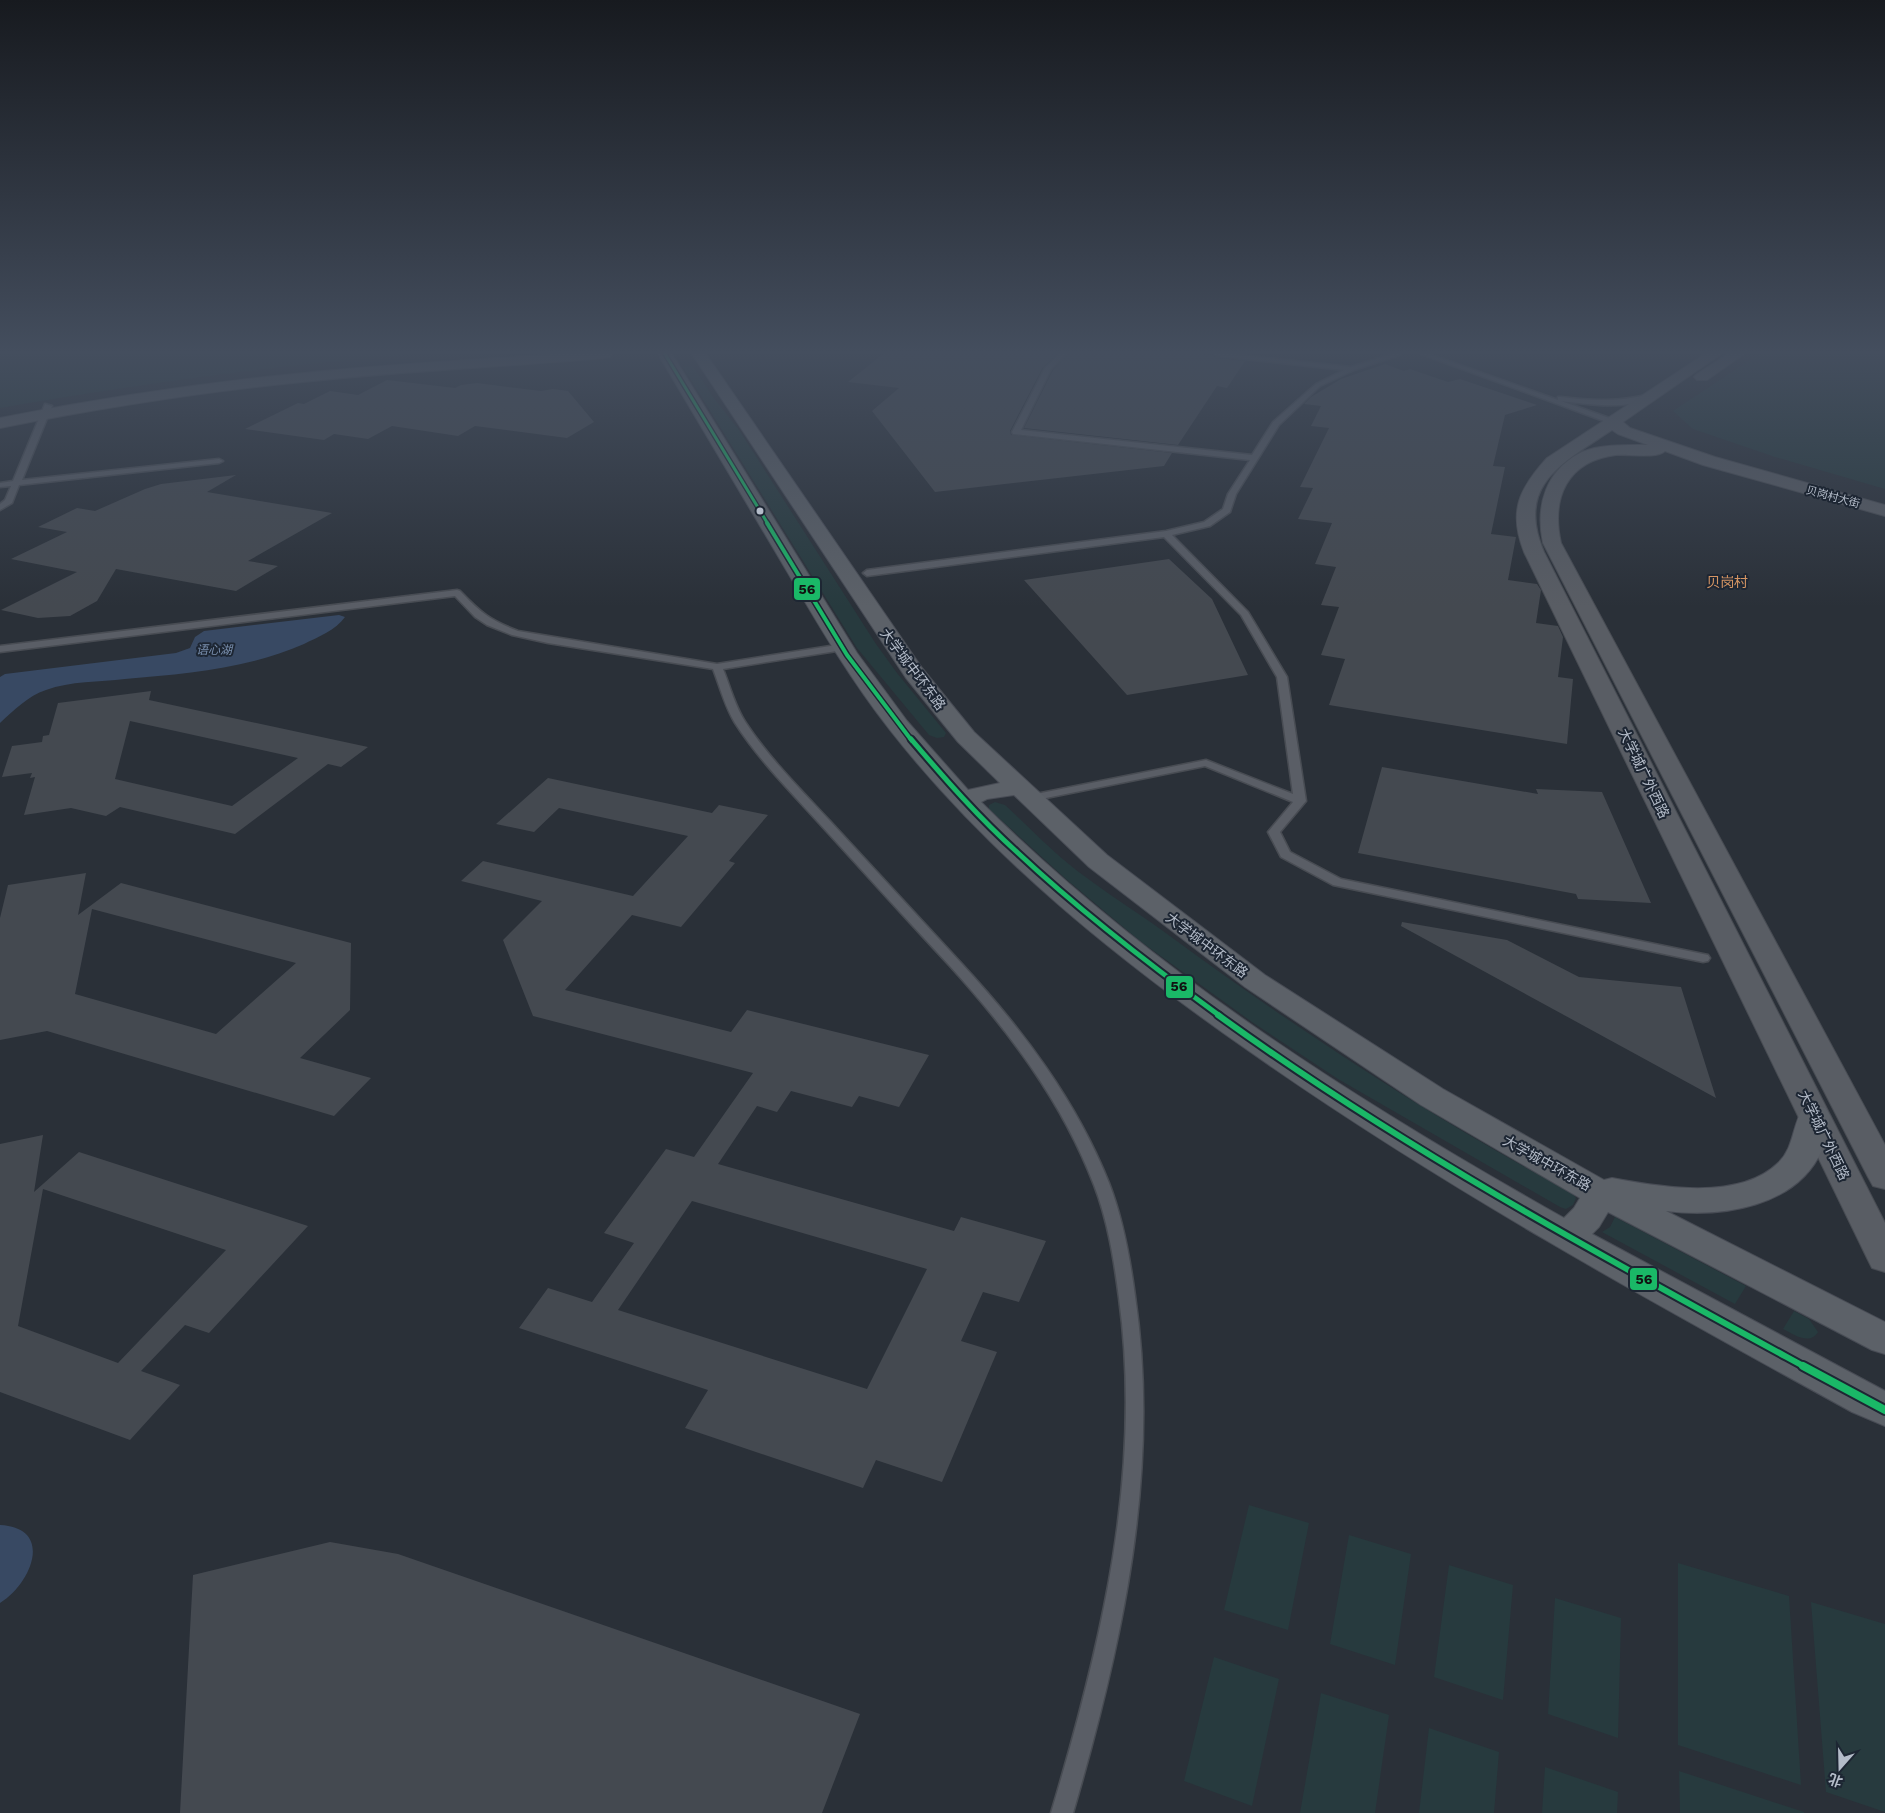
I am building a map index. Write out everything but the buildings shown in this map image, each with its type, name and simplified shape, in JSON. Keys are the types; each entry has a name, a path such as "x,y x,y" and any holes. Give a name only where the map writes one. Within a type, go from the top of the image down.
{"main road":[{"path":"716,439 870,688 921,753 964,801 1085,914 1182,990 1291,1066 1464,1177 1564,1235 1885,1410"},
{"name":"大学城中环东路","path":"756,439 892,642 931,694 972,742 1098,861 1135,891 1255,981 1432,1097 1590,1187 1885,1339"},
{"name":"大学城广外西路","path":"1598,439 1553,462 1535,482 1525,509 1525,526 1529,542 1885,1258"},
{"name":"大学城广外西路","path":"1608,439 1573,466 1562,478 1550,500 1547,520 1552,543 1885,1178"},
{"name":"贝岗村大街","path":"1653,439 1695,456 1798,488 1885,511"},
{"name":"贝岗村大街","path":"1664,439 1747,464 1885,502"},
{"path":"1587,456 1607,451 1638,450 1676,452 1695,456"},
{"path":"921,753 956,748 972,742"},
{"path":"964,801 981,793 1025,793"},
{"path":"1564,1235 1582,1224 1594,1210 1590,1187 1683,1199 1711,1199 1753,1193 1773,1185 1787,1176 1800,1163 1811,1140 1814,1116"}],"lane":[{"path":"0,508 9,501 34,439"},
{"path":"1077,439 1256,458"},
{"path":"867,573 1166,534 1207,524 1228,510 1232,494 1267,439"},
{"path":"0,485 219,461"},
{"path":"1166,534 1245,614 1282,677 1300,801 1274,832 1285,854 1337,882 1704,958"},
{"path":"0,649 457,593 478,615 514,633 717,667 843,647"},
{"path":"717,667 739,721 754,743 993,1005 1028,1050 1073,1126 1109,1205 1129,1302 1136,1387 1129,1497 1122,1563 1109,1639 1062,1813"},
{"path":"1025,793 1206,763 1300,801"}],"green space":[{"path":"727,439 745,439 876,644 946,733 944,737 937,738 929,735 857,648"},
{"path":"1721,439 1885,439 1885,489 1775,457"},
{"path":"995,802 1005,805 1076,870 1270,1008 1419,1105 1520,1165 1572,1193 1576,1198 1573,1205 1566,1209 1560,1207 1338,1079 1252,1022 1140,941 1066,879 989,809 989,805"},
{"path":"1615,1217 1746,1286 1735,1304 1602,1232 1610,1227"},
{"path":"1794,1311 1809,1319 1818,1332 1815,1336 1806,1339 1801,1338 1783,1329"},
{"path":"1249,1505 1309,1523 1288,1630 1224,1610"},
{"path":"1349,1535 1411,1554 1395,1665 1330,1644"},
{"path":"1678,1563 1789,1596 1801,1785 1678,1745"},
{"path":"1449,1565 1513,1585 1503,1700 1434,1677"},
{"path":"1555,1598 1621,1618 1618,1738 1548,1714"},
{"path":"1811,1602 1885,1624 1885,1812 1826,1792"},
{"path":"1214,1657 1279,1679 1252,1806 1184,1781"},
{"path":"1321,1693 1389,1715 1375,1813 1300,1813"},
{"path":"1429,1728 1499,1752 1494,1813 1419,1813"},
{"path":"1545,1767 1618,1792 1617,1813 1542,1813"},
{"path":"1679,1771 1804,1812 1804,1813 1680,1813"}],"water":[{"name":"语心湖","path":"339,615 345,617 321,636 261,659 216,669 171,675 75,683 55,687 27,700 0,723 0,677 5,674 176,653 190,648 195,637 204,631"},
{"path":"0,1525 17,1528 28,1536 32,1546 32,1558 28,1571 21,1583 0,1603"}],"transit line":[{"name":"56","path":"716,439 847,655 899,726 956,791 1017,853 1082,910 1150,965 1220,1017 1410,1143 1595,1252 1885,1410"}],"district":[{"name":"贝岗村","path":"1727,582"}]}
